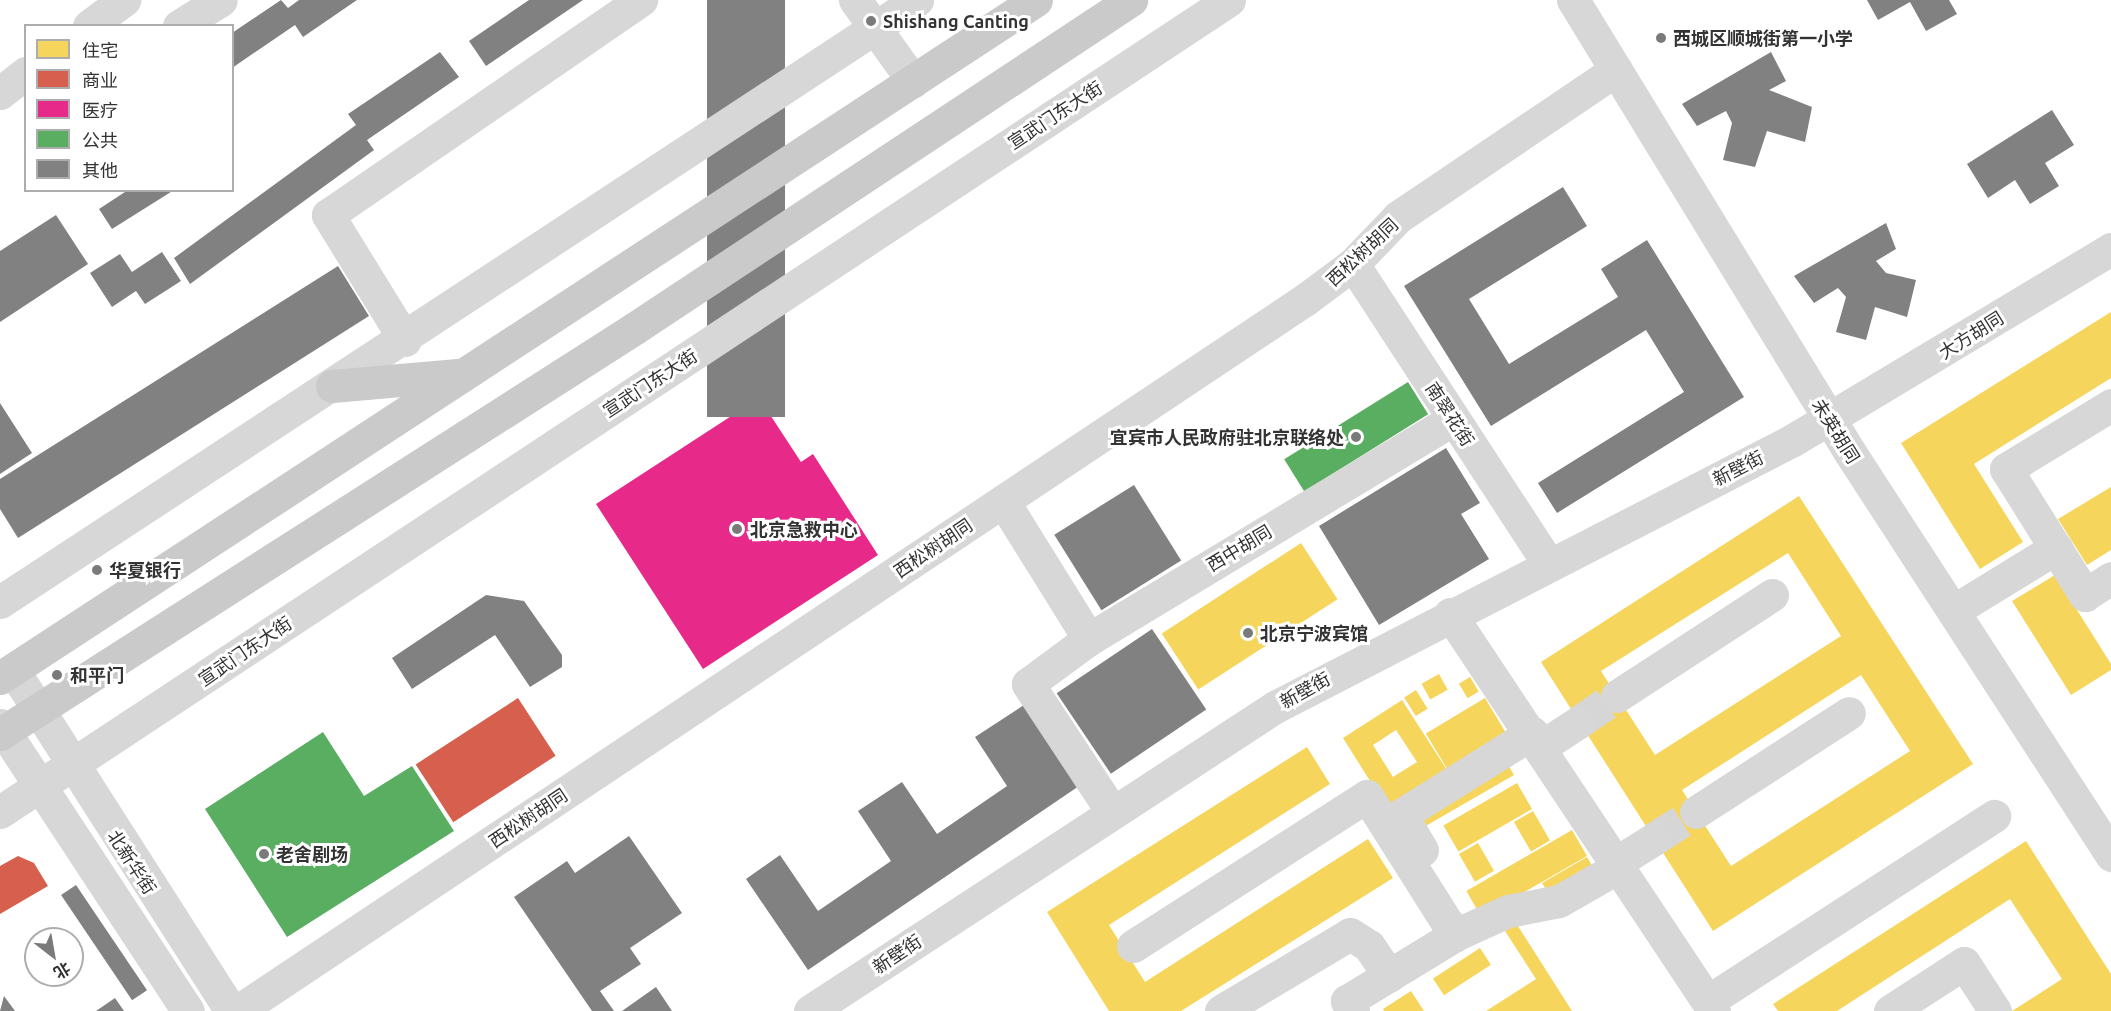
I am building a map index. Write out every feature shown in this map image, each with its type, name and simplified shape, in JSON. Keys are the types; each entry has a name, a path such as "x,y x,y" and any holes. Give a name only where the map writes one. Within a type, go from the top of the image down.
{"main road":[{"path":"4,666 463,374 1036,0"},
{"path":"1,730 37,711 635,328 1131,0"},
{"path":"332,386 463,374"}],"street":[{"path":"182,24 221,0"},
{"path":"405,339 328,215 641,0"},
{"path":"855,0 874,31 913,81"},
{"path":"0,602 405,339 874,31 917,0"},
{"name":"宣武门东大街","path":"0,812 1229,0"},
{"name":"未英胡同","path":"1573,0 1830,420 2111,855"},
{"name":"西松树胡同","path":"238,1011 1003,501 1353,264 1398,217 1616,70"},
{"path":"0,93 24,75"},
{"name":"大方胡同","path":"1830,420 2111,249"},
{"name":"南翠花街","path":"1353,264 1548,563"},
{"path":"2111,405 2006,469 2085,595 2111,578"},
{"name":"西中胡同","path":"1111,810 1029,684 1089,639 1453,419"},
{"name":"新壁街","path":"810,1011 1111,810 1275,707 1548,563 1830,420"},
{"path":"1003,501 1089,639"},
{"path":"1953,611 2056,548"},
{"path":"1617,696 1772,595"},
{"path":"1450,614 1537,739 1711,1006 1994,816"},
{"name":"北新华街","path":"4,666 37,711 231,1011"},
{"path":"1696,812 1849,713"},
{"path":"1463,931 1401,815 1537,739 1579,722"},
{"name":"北新华街","path":"1,730 41,786 188,1011"},
{"path":"1133,946 1367,796 1463,931"},
{"path":"1353,1011 1347,1001 1463,931 1508,911 1559,901 1619,864 1654,839"},
{"path":"1221,1011 1350,934 1369,946 1389,976"},
{"path":"1890,1011 1964,963 1995,1011"}],"building: 住宅":[{"path":"2111,312 2111,378 1974,464 2023,542 1980,569 1901,443"},
{"path":"2111,487 2111,550 2087,565 2058,519"},
{"path":"1799,496 1973,764 1713,931 1541,662","holes":["1788,553 1841,636 1655,755 1601,671","1861,675 1910,751 1731,866 1682,790"]},
{"path":"1301,543 1337,599 1198,690 1162,633"},
{"path":"2055,575 2111,664 2111,670 2071,695 2012,601"},
{"path":"1439,674 1448,690 1430,699 1422,684"},
{"path":"1470,677 1479,692 1468,698 1459,684"},
{"path":"1416,690 1428,709 1416,716 1404,697"},
{"path":"1485,698 1506,733 1447,769 1426,734"},
{"path":"1402,700 1447,770 1387,808 1343,738","holes":["1396,730 1417,762 1393,777 1373,745"]},
{"path":"1307,747 1330,784 1109,925 1145,982 1368,839 1393,878 1181,1011 1109,1011 1047,912"},
{"path":"1507,763 1514,775 1422,828 1415,816"},
{"path":"1517,783 1532,809 1458,851 1443,826"},
{"path":"1533,811 1550,840 1531,851 1514,822"},
{"path":"1572,830 1587,856 1481,917 1466,891"},
{"path":"2026,841 2111,974 2111,1011 2012,1011 2062,979 2010,899 1837,1011 1778,1011 1773,1004"},
{"path":"1478,843 1494,871 1475,882 1459,854"},
{"path":"1587,857 1597,874 1552,900 1542,883"},
{"path":"1516,923 1572,1011 1486,1011 1536,979 1505,931"},
{"path":"1480,948 1491,965 1444,995 1433,978"},
{"path":"1411,991 1424,1011 1384,1011 1383,1009"}],"building: 商业":[{"path":"518,698 556,756 453,822 416,764"},
{"path":"18,856 34,863 48,886 0,914 0,866"}],"building: 医疗":[{"name":"北京急救中心","path":"759,398 801,462 813,454 878,555 703,669 596,504"}],"building: 公共":[{"name":"宜宾市人民政府驻北京联络处","path":"1408,382 1428,414 1304,492 1284,459"},
{"path":"323,732 364,796 412,766 454,831 287,937 205,809"}],"building: 其他":[{"path":"281,0 288,8 299,0 357,0 303,37 295,25 234,67 234,32"},
{"path":"529,0 583,0 486,66 469,41"},
{"path":"707,0 785,0 785,417 707,417"},
{"path":"1867,0 1949,0 1957,14 1926,31 1910,2 1878,20"},
{"path":"440,52 459,77 367,140 374,150 190,284 174,258 356,125 348,114"},
{"path":"1771,52 1786,81 1769,90 1812,107 1805,142 1767,131 1755,167 1723,160 1732,123 1726,111 1697,126 1682,104"},
{"path":"2052,110 2074,145 2045,163 2059,186 2030,204 2015,180 1988,198 1967,164"},
{"path":"1563,187 1587,226 1469,299 1509,364 1618,297 1601,269 1647,240 1744,397 1557,513 1538,483 1684,392 1646,330 1491,426 1404,286"},
{"path":"125,192 171,192 112,229 99,209"},
{"path":"56,215 88,264 0,322 0,251"},
{"path":"1886,223 1896,249 1876,261 1886,273 1916,280 1907,317 1875,307 1866,340 1836,332 1846,297 1838,288 1814,303 1794,276"},
{"path":"162,252 181,281 145,304 136,291 112,307 90,273 120,254 132,272"},
{"path":"338,266 369,316 18,538 0,509 0,479"},
{"path":"0,403 32,453 0,474"},
{"path":"1446,448 1480,503 1461,514 1489,559 1379,625 1319,526"},
{"path":"1134,485 1181,560 1101,610 1054,535"},
{"path":"486,595 524,601 562,655 562,667 530,687 495,635 412,689 392,658"},
{"path":"1152,629 1206,709 1111,774 1057,693"},
{"path":"1024,705 1079,786 808,970 746,879 780,855 818,911 891,861 858,811 902,782 937,834 1007,786 975,737"},
{"path":"629,836 682,913 630,948 641,964 600,991 614,1011 592,1011 514,897 567,861 575,873"},
{"path":"76,885 147,990 132,1000 61,895"},
{"path":"656,987 672,1011 622,1011"},
{"path":"4,996 15,1011 0,1011"},
{"path":"115,998 124,1011 96,1011"}],"tunnel":[{"path":"1579,722 1617,696"},
{"path":"1654,839 1696,812"}],"place":[{"name":"Shishang Canting","path":"871,21"},
{"name":"西城区顺城街第一小学","path":"1661,38"},
{"name":"宜宾市人民政府驻北京联络处","path":"1356,437"},
{"name":"北京急救中心","path":"737,529"},
{"name":"华夏银行","path":"97,570"},
{"name":"北京宁波宾馆","path":"1248,633"},
{"name":"和平门","path":"57,675"},
{"name":"老舍剧场","path":"264,854"}]}
